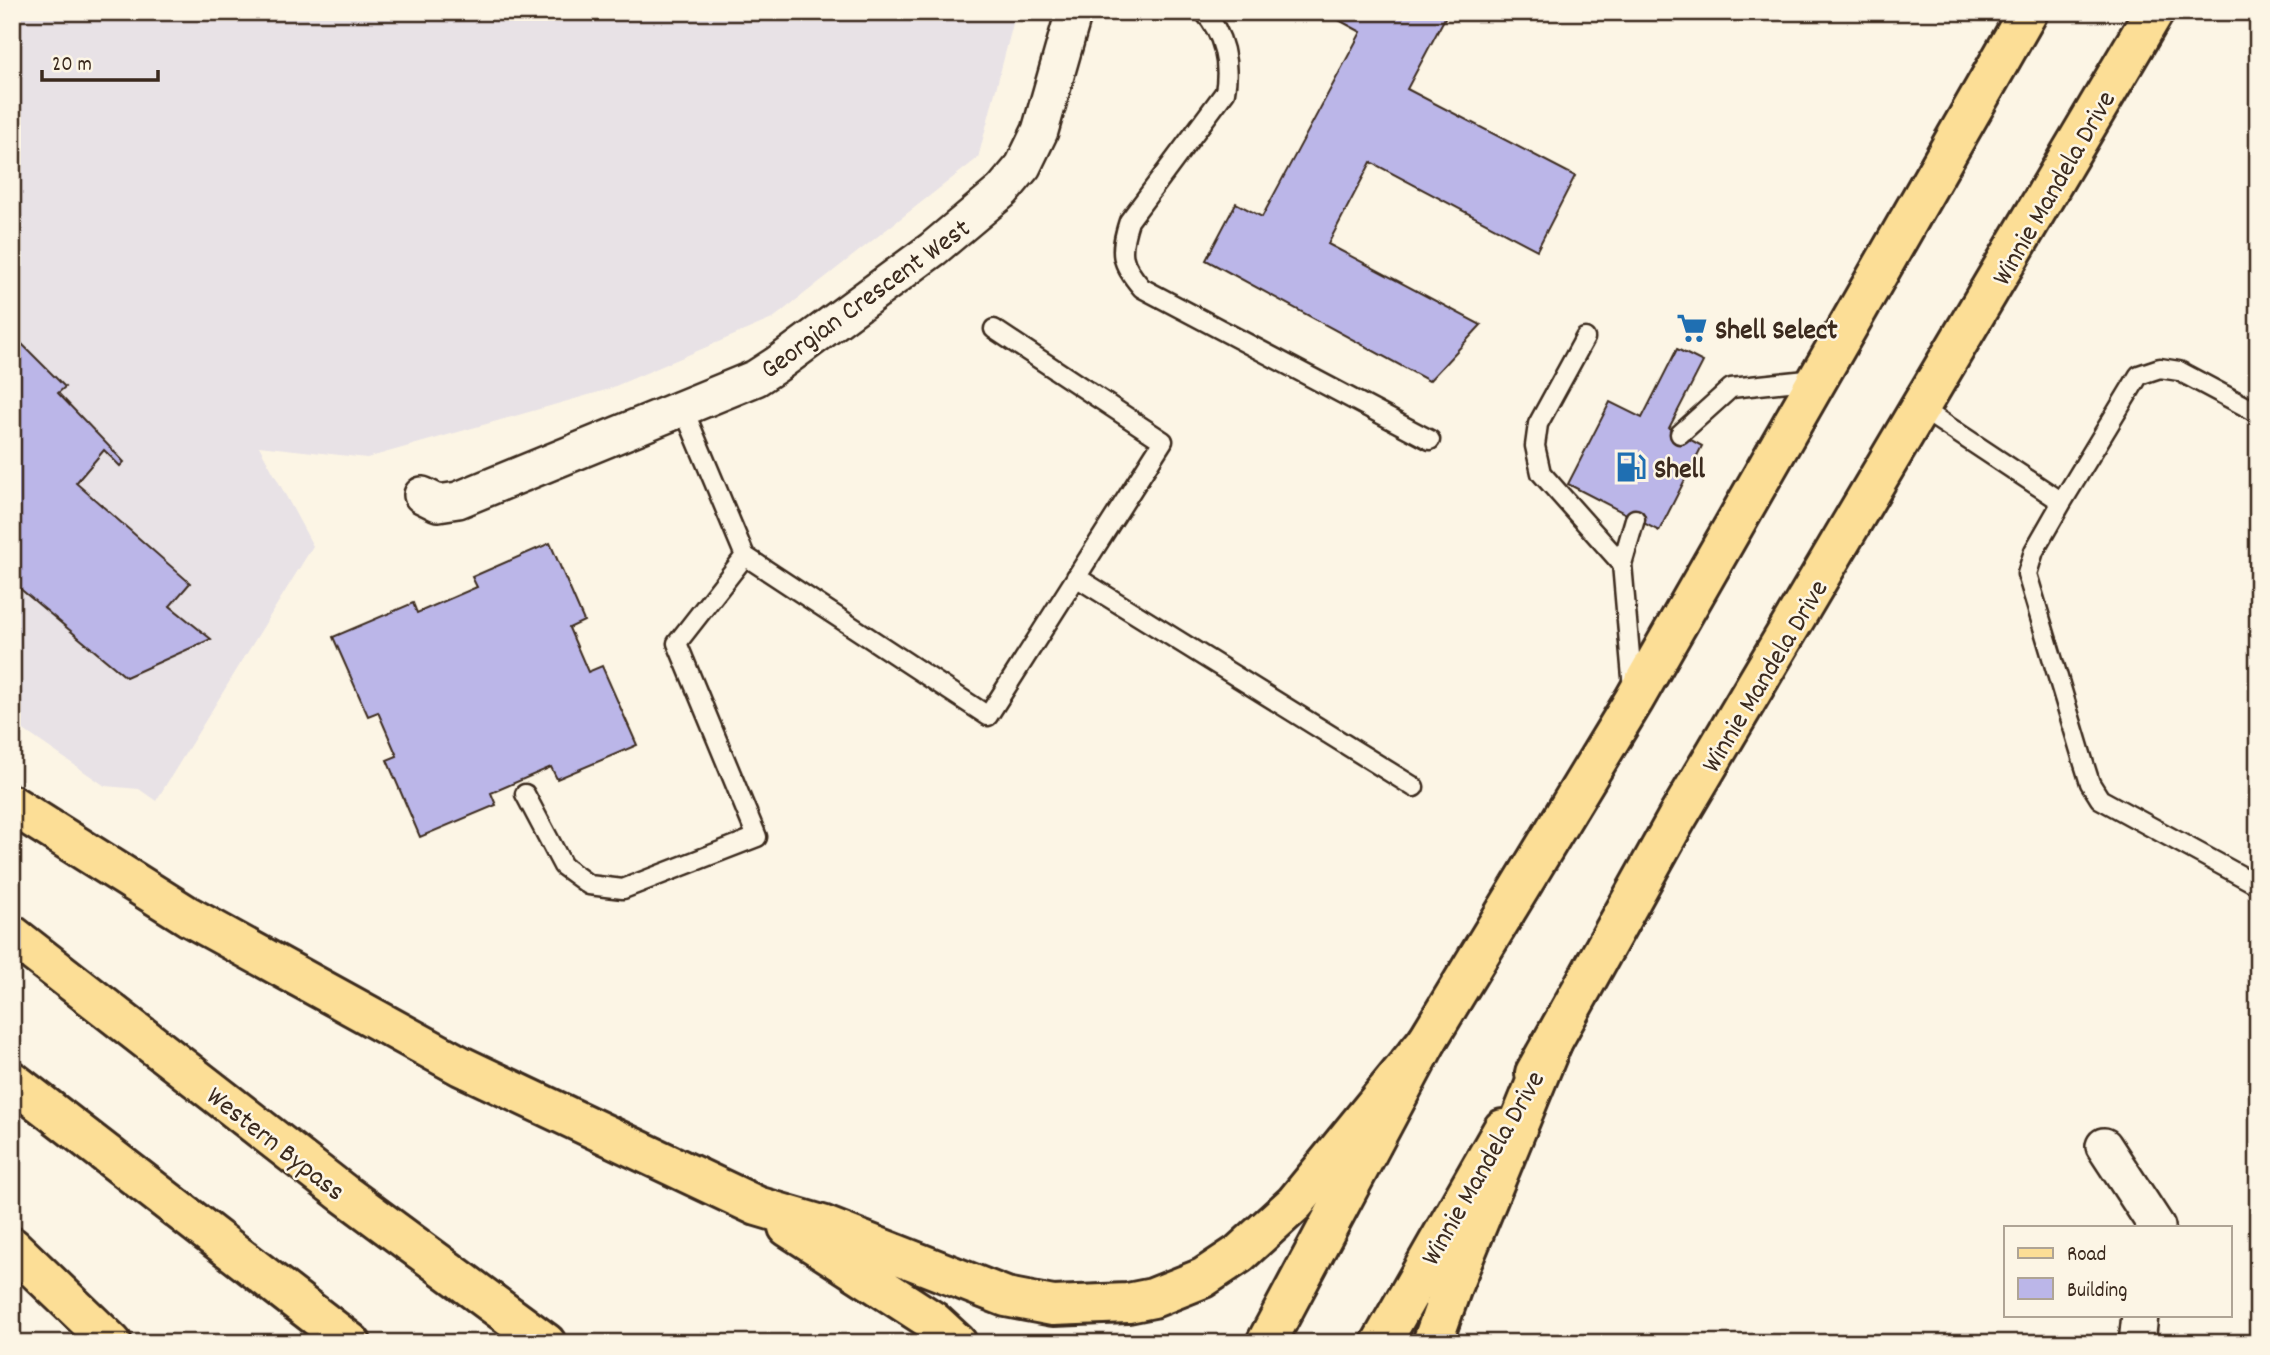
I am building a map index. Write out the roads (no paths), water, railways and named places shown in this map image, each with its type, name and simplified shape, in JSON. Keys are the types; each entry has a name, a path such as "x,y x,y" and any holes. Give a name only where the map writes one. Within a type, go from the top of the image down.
{"main road":[{"path":"1266,1343 1427,1041 1634,700 2028,12"},
{"name":"Winnie Mandela Drive","path":"1381,1343 1677,818 1922,409 2154,12"},
{"path":"12,805 188,916 461,1066 757,1206 822,1225 1006,1297 1053,1306 1091,1306 1153,1298 1203,1278 1266,1231 1295,1203 1427,1041"},
{"name":"Western Bypass","path":"12,934 343,1193 546,1343"},
{"path":"1432,1343 1453,1284 1552,1043"},
{"path":"12,1081 351,1343"},
{"path":"757,1206 837,1261 933,1321 957,1343"},
{"path":"12,1247 112,1343"}],"street":[{"name":"Georgian Crescent West","path":"422,495 438,502 458,500 756,378 933,249 1002,191 1023,166 1040,131 1074,12"},
{"path":"2104,1146 2156,1226"},
{"path":"2137,1343 2140,1316"}],"lane":[{"path":"1204,12 1222,42 1229,71 1225,92 1129,221 1122,242 1125,268 1142,288 1430,440"},
{"path":"683,408 745,556 988,716 1163,441 994,329"},
{"path":"1585,338 1538,424 1535,446 1541,473 1622,564"},
{"path":"2258,414 2179,371 2160,368 2139,375 2034,551 2027,574 2090,783 2101,799 2258,885"},
{"path":"1680,434 1731,388 1818,378"},
{"path":"1922,409 2062,502"},
{"path":"1634,700 1622,564 1635,519"},
{"path":"525,794 563,866 589,885 623,888 757,837 677,643 745,556"},
{"path":"1076,577 1414,787"}],"place":[{"name":"Shell Select","path":"1692,328"},
{"name":"Shell","path":"1631,467"}]}
